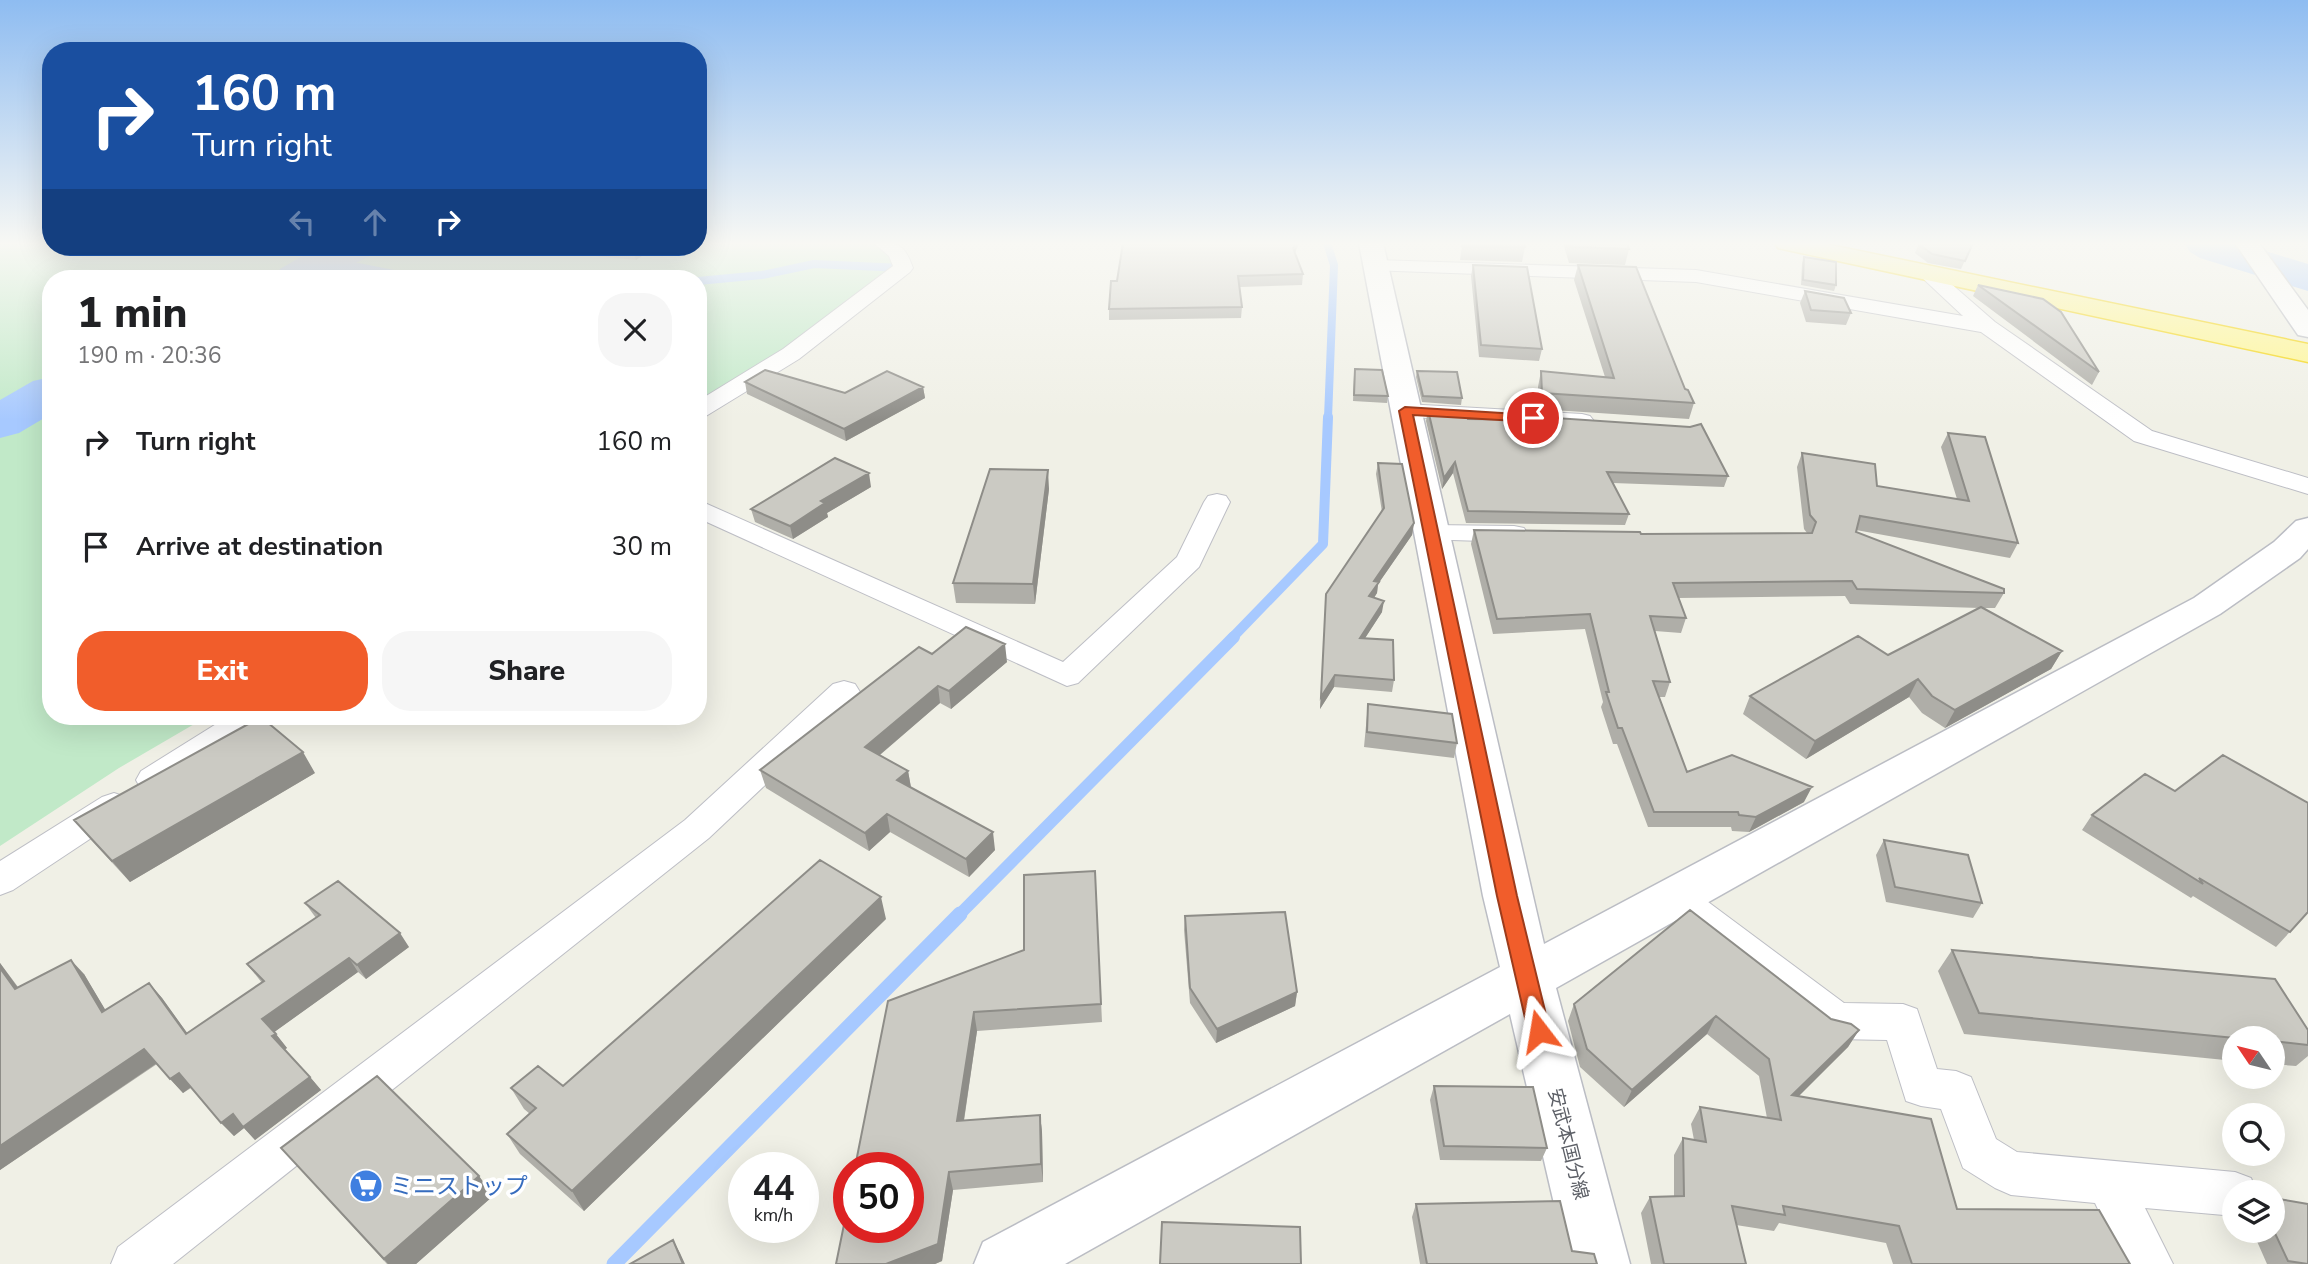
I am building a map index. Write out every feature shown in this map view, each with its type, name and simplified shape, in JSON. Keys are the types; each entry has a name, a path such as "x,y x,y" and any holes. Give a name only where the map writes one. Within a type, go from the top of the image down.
{"highway":[{"path":"2067,302 2308,353"},
{"path":"2161,302 2308,331"}],"street":[{"path":"707,405 791,354 859,302"},
{"name":"安武本国分線","path":"1383,302 1526,980 1599,1264"},
{"path":"1844,302 1987,327"},
{"path":"1959,302 1987,327 2143,436 2308,486"},
{"path":"2288,302 2308,331"},
{"path":"1405,411 1606,423"},
{"path":"707,512 1067,676 1189,561 1217,502"},
{"path":"1005,1264 2207,606 2287,550 2308,528"},
{"path":"1432,533 1543,535"},
{"path":"135,1264 697,829 845,692"},
{"path":"0,880 237,725"},
{"path":"1675,898 1836,1021 1903,1022 1921,1087 1956,1091 1979,1153 2011,1173 2222,1193"},
{"path":"2108,1182 2150,1264"}],"green space":[{"path":"0,302 42,302 42,725 193,725 119,768 0,846"},
{"path":"707,302 846,302 786,349 707,400"}],"building":[{"path":"1110,302 1241,302 1242,307 1109,309"},
{"path":"1477,302 1533,302 1542,349 1481,345"},
{"path":"1590,302 1650,302 1685,389 1694,403 1542,393 1541,371 1614,378"},
{"path":"1808,302 1846,302 1851,313 1811,310"},
{"path":"2002,302 2047,302 2061,312 2099,372"},
{"path":"1355,369 1382,370 1388,396 1354,395"},
{"path":"765,370 845,393 887,371 923,387 844,429 745,382"},
{"path":"1417,371 1457,372 1462,398 1423,396"},
{"path":"1428,410 1467,412 1468,419 1541,420 1541,417 1690,427 1701,424 1728,476 1607,472 1629,514 1468,511 1455,462 1444,478"},
{"path":"1948,433 1985,437 2018,543 1860,516 1856,532 2004,589 2004,593 1857,589 1852,581 1673,583 1686,618 1650,616 1670,682 1653,681 1687,772 1732,755 1812,787 1756,817 1739,815 1738,812 1654,812 1622,728 1618,728 1606,692 1609,692 1590,614 1497,619 1474,530 1641,534 1812,533 1816,522 1810,515 1802,453 1875,464 1877,486 1969,501"},
{"path":"835,458 869,473 821,501 825,503 790,526 751,509"},
{"path":"1378,463 1402,464 1414,523 1374,581 1379,582 1369,596 1384,601 1360,638 1393,640 1394,680 1335,675 1321,697 1326,594 1384,508"},
{"path":"990,469 1048,470 1033,584 953,583"},
{"path":"1981,607 2062,651 1955,710 1932,696 1918,679 1815,741 1750,696 1858,636 1888,655"},
{"path":"966,627 1005,644 949,691 938,686 865,747 908,771 897,780 993,832 966,859 887,814 865,833 760,770 919,647 932,654"},
{"path":"1368,704 1452,714 1457,743 1367,732"},
{"path":"246,725 271,725 303,752 112,861 74,820"},
{"path":"2223,755 2308,803 2308,912 2290,932 2199,878 2203,884 2092,815 2145,774 2175,791"},
{"path":"1884,840 1968,855 1982,903 1895,887"},
{"path":"820,860 881,897 572,1191 507,1134 536,1108 511,1088 538,1066 563,1086"},
{"path":"1095,871 1101,1004 974,1012 957,1121 1040,1115 1041,1164 949,1172 938,1244 886,1264 836,1264 840,1243 924,1243 924,1152 858,1152 888,1001 1024,950 1024,875"},
{"path":"338,881 400,933 357,965 349,958 262,1019 276,1034 272,1036 310,1077 243,1127 233,1114 221,1123 179,1073 170,1079 144,1049 0,1146 0,968 15,989 71,960 102,1012 149,983 186,1034 264,981 247,964 320,915 305,903"},
{"path":"1690,910 1831,1019 1851,1024 1859,1030 1792,1095 1931,1119 1957,1209 2099,1210 2130,1264 1912,1264 1899,1226 1783,1206 1785,1215 1732,1206 1746,1264 1664,1264 1650,1197 1684,1196 1683,1138 1706,1142 1700,1107 1781,1120 1769,1059 1716,1016 1632,1090 1587,1049 1574,1004"},
{"path":"1285,912 1297,992 1217,1029 1190,988 1185,916"},
{"path":"1952,950 2275,979 2308,1030 2308,1045 2286,1042 2286,1026 2222,1026 2222,1037 1979,1013"},
{"path":"377,1076 479,1176 384,1259 281,1148"},
{"path":"1434,1086 1533,1087 1547,1148 1444,1146"},
{"path":"2285,1200 2308,1204 2308,1264 2288,1261 2280,1243 2285,1243"},
{"path":"1560,1201 1572,1251 1594,1254 1597,1264 1427,1264 1416,1204"},
{"path":"1162,1222 1300,1227 1301,1264 1160,1264"},
{"path":"673,1240 683,1264 630,1264"}],"waterway":[{"path":"1328,418 1333,302"},
{"path":"0,422 42,397"},
{"path":"1232,638 1323,544 1328,417"},
{"path":"958,916 1234,637"},
{"path":"614,1264 960,914"}],"place":[{"name":"ミニストップ","path":"366,1186"}],"route":[{"path":"1533,418 1405,411 1507,896 1539,1031"}]}
